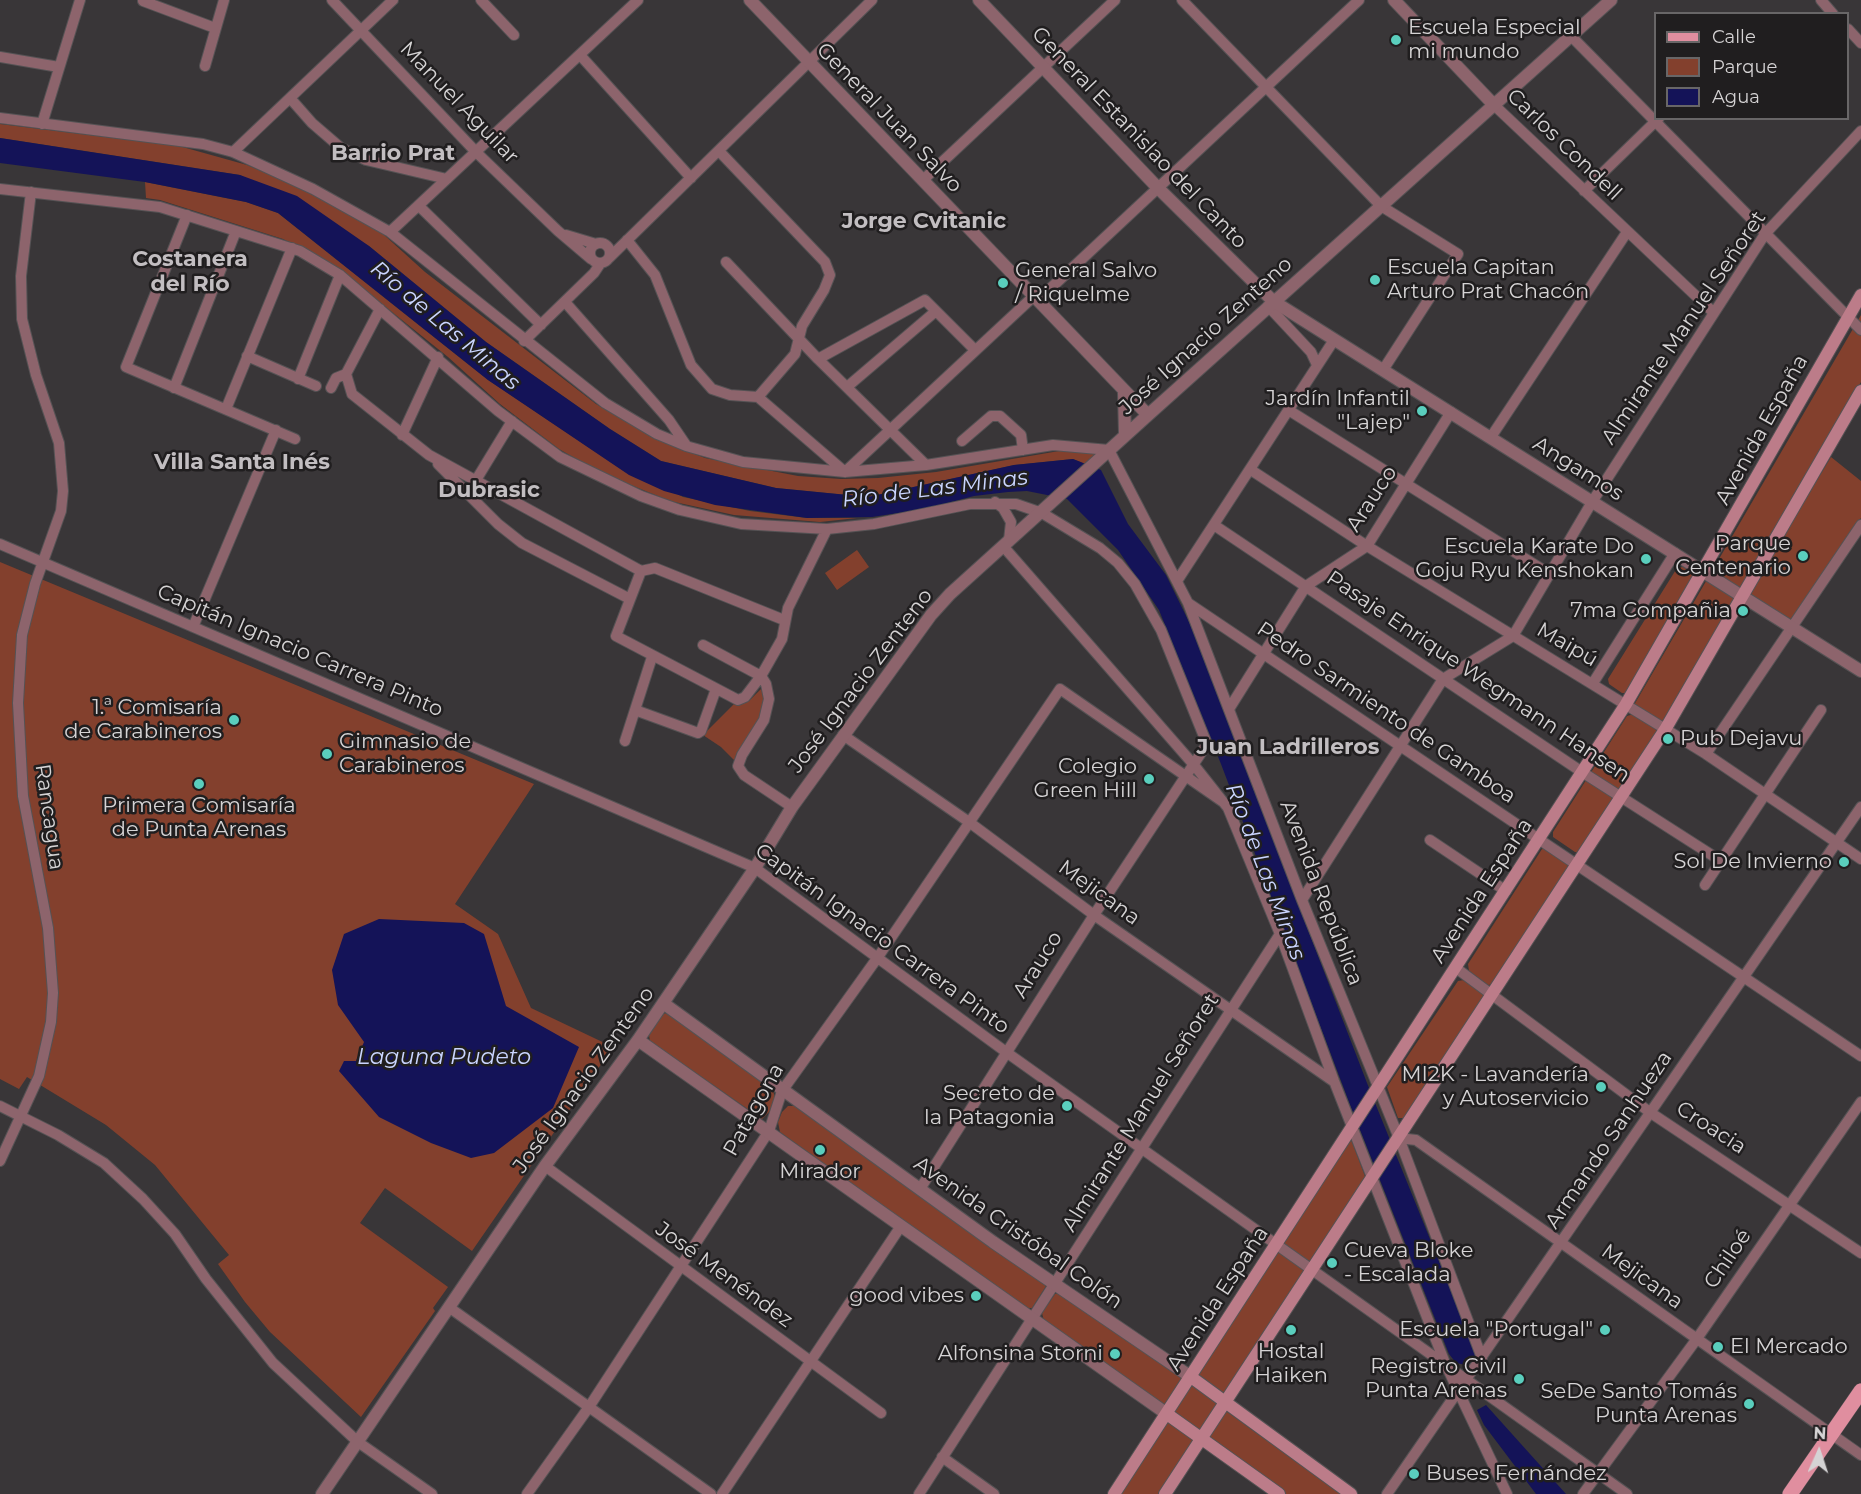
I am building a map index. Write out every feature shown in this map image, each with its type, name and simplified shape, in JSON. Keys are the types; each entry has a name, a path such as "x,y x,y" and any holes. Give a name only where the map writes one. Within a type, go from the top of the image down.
{"main road":[{"name":"Avenida España","path":"1114,1494 1377,1092 1626,704 1704,572 1861,295"},
{"path":"1165,1494 1665,728 1861,391"},
{"name":"Avenida Cristóbal Colón","path":"1191,1377 1351,1494"},
{"path":"1790,1494 1861,1391"},
{"path":"1167,1414 1279,1494"}],"street":[{"path":"42,124 80,0"},
{"path":"205,66 224,0"},
{"name":"Manuel Aguilar","path":"332,0 362,29 476,152 558,231 600,260"},
{"path":"233,152 393,0"},
{"path":"481,0 514,35"},
{"path":"390,232 638,0"},
{"name":"General Juan Salvo","path":"750,0 1124,393 1148,415"},
{"path":"600,260 627,240 872,0"},
{"name":"General Estanislao del Canto","path":"979,0 1271,304"},
{"path":"923,180 1114,0"},
{"path":"1182,0 1381,206 1458,254 1383,370"},
{"path":"845,472 975,350 1158,188 1359,0"},
{"name":"Carlos Condell","path":"1394,0 1493,104 1714,313"},
{"name":"José Ignacio Zenteno","path":"322,1494 545,1166 639,1040 755,867 792,807 931,615 950,594 1125,435 1611,0"},
{"path":"1821,0 1831,12"},
{"path":"143,1 215,28"},
{"path":"1849,30 1861,43"},
{"path":"1571,36 1654,117"},
{"path":"580,55 691,178"},
{"path":"0,57 59,67"},
{"path":"290,98 312,123 341,148 366,160 447,179"},
{"path":"0,118 178,140 233,152 313,189 390,232 524,341 629,420 686,446 743,462 845,472 926,465 1053,445 1105,454"},
{"path":"1584,191 1657,120 1765,234 1861,330"},
{"name":"Almirante Manuel Señoret","path":"1302,900 1399,745 1443,680 1513,636 1548,573 1592,502 1765,234 1861,131"},
{"path":"718,151 825,262 830,275 824,290 802,326 795,354 758,397"},
{"path":"0,189 140,204 187,215 292,248 340,275 512,421 560,457 640,496 680,510 741,524 827,529 874,525 970,504 995,502 1046,509"},
{"name":"Rancagua","path":"0,1161 21,1117 46,1052 53,993 48,928 23,796 18,703 22,635 32,594 62,511 63,470 59,443 26,343 22,319 21,267 31,192"},
{"path":"418,206 541,325"},
{"path":"187,215 126,367 295,439"},
{"path":"174,388 236,231"},
{"name":"Manuel Aguilar","path":"558,231 600,244"},
{"path":"1491,437 1627,232"},
{"path":"600,260 591,248 600,244 627,240"},
{"path":"627,240 655,275 691,365 712,389 720,393 758,397 845,472"},
{"path":"524,341 565,302 610,251 600,244"},
{"path":"226,409 292,248"},
{"path":"726,262 799,340 926,465"},
{"path":"298,379 340,275"},
{"path":"818,359 925,300 975,350"},
{"path":"565,302 669,420 686,446"},
{"path":"1271,304 1311,352 1317,365"},
{"name":"Angamos","path":"1271,304 1451,412 1791,629 1861,671"},
{"path":"331,388 336,378 346,374 380,309"},
{"path":"847,387 936,311"},
{"path":"1177,581 1290,411 1334,340"},
{"path":"247,356 316,386"},
{"path":"402,435 438,357"},
{"path":"346,374 352,394 429,455 498,524 522,543 630,599"},
{"path":"1124,393 1125,435"},
{"path":"1290,411 1548,573"},
{"name":"Arauco","path":"1229,709 1306,586 1367,546 1451,412"},
{"path":"962,441 991,416 1000,416 1021,435 1023,450"},
{"path":"468,493 512,421"},
{"path":"194,627 276,430"},
{"name":"Avenida República","path":"1105,454 1188,603 1482,1358"},
{"path":"429,455 641,571 655,568 784,620"},
{"name":"Maipú","path":"1251,470 1367,546 1706,754 1861,859"},
{"path":"995,502 1003,508 1011,522 1006,543 1226,804 1280,934 1334,1081 1354,1126 1444,1362 1507,1494"},
{"name":"Arauco","path":"920,1189 1094,915 1207,744 1161,630 1136,585 1118,563 1046,509"},
{"name":"Pasaje Enrique Wegmann Hansen","path":"1214,525 1443,680 1721,861"},
{"path":"1706,754 1861,525"},
{"path":"641,571 616,636 652,657 738,700 745,697 761,676 782,639 784,620 827,529"},
{"name":"Capitán Ignacio Carrera Pinto","path":"0,544 755,867 1006,1052 1627,1494"},
{"path":"1593,683 1675,553"},
{"name":"Pedro Sarmiento de Gamboa","path":"1188,603 1861,1056"},
{"path":"703,645 761,676 766,684 768,699 766,714 741,755 738,766 744,775 792,807"},
{"path":"625,741 652,657"},
{"path":"635,710 698,733 701,731 717,689"},
{"name":"Patagona","path":"527,1494 589,1407 769,1131 782,1092 878,957 1060,689 1185,778"},
{"path":"1705,885 1821,710"},
{"name":"Mejicana","path":"843,735 969,822 1094,915 1334,1081"},
{"path":"1185,778 1226,804"},
{"name":"Armando Sanhueza","path":"1387,1494 1861,807"},
{"path":"1430,840 1506,891"},
{"name":"Almirante Manuel Señoret","path":"919,1494 1143,1148 1230,1008 1280,934"},
{"name":"Croacia","path":"1456,968 1651,1113 1790,1203 1861,1253"},
{"name":"Avenida Cristóbal Colón","path":"663,1003 782,1092 1191,1377"},
{"path":"639,1040 1167,1414"},
{"name":"Chiloé","path":"1582,1494 1696,1340 1861,1102"},
{"path":"0,1106 58,1135 104,1163 143,1199 174,1234 206,1279 273,1363 358,1442 432,1494"},
{"name":"Mejicana","path":"1397,1141 1416,1140 1861,1455"},
{"name":"José Menéndez","path":"545,1166 881,1413"},
{"path":"722,1494 901,1226"},
{"path":"450,1308 711,1494"},
{"path":"942,1457 994,1494"}],"green space":[{"path":"0,124 179,146 247,165 293,184 382,233 425,272 596,404 657,439 705,458 798,476 841,479 936,472 1065,450 1097,454 1085,464 1073,459 1014,465 868,497 776,488 661,461 610,429 486,342 369,246 240,175 0,138"},
{"path":"145,182 246,202 278,213 488,380 593,450 683,497 750,511 807,518 857,518 820,522 734,515 670,501 599,472 559,449 500,404 448,357 336,267 283,239 160,200 146,198"},
{"path":"1861,315 1861,382 1663,722 1634,705"},
{"name":"Parque Centenario","path":"1831,457 1861,481 1861,518 1791,622 1748,594"},
{"path":"857,550 869,567 837,590 825,573"},
{"path":"0,562 534,784 455,904 498,934 531,1008 613,1047 472,1251 385,1188 360,1223 448,1287 433,1308 435,1311 361,1417 270,1332 245,1302 218,1264 229,1255 155,1165 106,1125 27,1077 19,1089 0,1079"},
{"path":"1683,567 1693,574 1694,583 1628,693 1622,693 1609,684 1608,679 1677,568"},
{"path":"766,684 764,720 735,761 721,747 703,735 738,700 749,701"},
{"path":"1634,714 1657,728 1657,734 1581,853 1575,852 1553,837 1553,832 1627,716"},
{"path":"1548,848 1568,863 1571,870 1496,984 1488,985 1469,971 1468,964 1542,849"},
{"path":"1464,980 1483,994 1485,1002 1406,1118 1398,1118 1387,1087 1458,981"},
{"path":"671,1012 772,1087 775,1098 770,1111 762,1119 650,1041 649,1035 663,1014"},
{"path":"788,1106 797,1106 1044,1281 1046,1286 1032,1308 1024,1308 780,1132 778,1122 782,1112"},
{"path":"1351,1139 1366,1179 1158,1494 1120,1494"},
{"path":"1061,1293 1182,1378 1183,1382 1169,1406 1163,1406 1044,1321 1042,1313 1055,1294"},
{"path":"1226,1411 1343,1494 1281,1494 1206,1440"}],"water":[{"name":"Río de Las Minas","path":"0,138 240,175 297,196 369,246 486,342 610,429 661,461 776,488 868,497 1014,465 1073,459 1101,470 1128,524 1166,575 1190,624 1367,1083 1478,1358 1466,1365 1456,1363 1449,1354 1349,1102 1221,764 1159,610 1118,550 1067,499 1027,491 1008,492 974,496 924,509 872,517 807,518 715,505 664,491 629,475 488,380 278,213 246,202 145,182 0,163"},
{"name":"Laguna Pudeto","path":"379,919 464,923 484,934 506,1006 579,1047 553,1108 494,1153 471,1158 431,1143 379,1117 339,1071 344,1061 356,1061 364,1042 338,1005 332,970 344,934"},
{"path":"1486,1405 1566,1494 1536,1494 1484,1425 1477,1410"}],"place":[{"name":"Escuela Especial mi mundo","path":"1396,40"},
{"name":"Escuela Capitan Arturo Prat Chacón","path":"1375,280"},
{"name":"General Salvo / Riquelme","path":"1003,283"},
{"name":"Jardín Infantil \"Lajep\"","path":"1422,411"},
{"name":"Parque Centenario","path":"1803,556"},
{"name":"Escuela Karate Do Goju Ryu Kenshokan","path":"1646,559"},
{"name":"7ma Compañia","path":"1743,611"},
{"name":"1.ª Comisaría de Carabineros","path":"234,720"},
{"name":"Pub Dejavu","path":"1668,739"},
{"name":"Gimnasio de Carabineros","path":"327,754"},
{"name":"Colegio Green Hill","path":"1149,779"},
{"name":"Primera Comisaría de Punta Arenas","path":"199,784"},
{"name":"Sol De Invierno","path":"1844,862"},
{"name":"MI2K - Lavandería y Autoservicio","path":"1601,1087"},
{"name":"Secreto de la Patagonia","path":"1067,1106"},
{"name":"Mirador","path":"820,1150"},
{"name":"Cueva Bloke - Escalada","path":"1332,1263"},
{"name":"good vibes","path":"976,1296"},
{"name":"Hostal Haiken","path":"1291,1330"},
{"name":"Escuela \"Portugal\"","path":"1605,1330"},
{"name":"El Mercado","path":"1718,1347"},
{"name":"Alfonsina Storni","path":"1115,1354"},
{"name":"Registro Civil Punta Arenas","path":"1519,1379"},
{"name":"SeDe Santo Tomás Punta Arenas","path":"1749,1404"},
{"name":"Buses Fernández","path":"1414,1474"}],"district":[{"name":"Barrio Prat","path":"393,154"},
{"name":"Jorge Cvitanic","path":"924,222"},
{"name":"Costanera del Río","path":"190,272"},
{"name":"Villa Santa Inés","path":"242,463"},
{"name":"Dubrasic","path":"489,491"},
{"name":"Juan Ladrilleros","path":"1288,748"}]}
